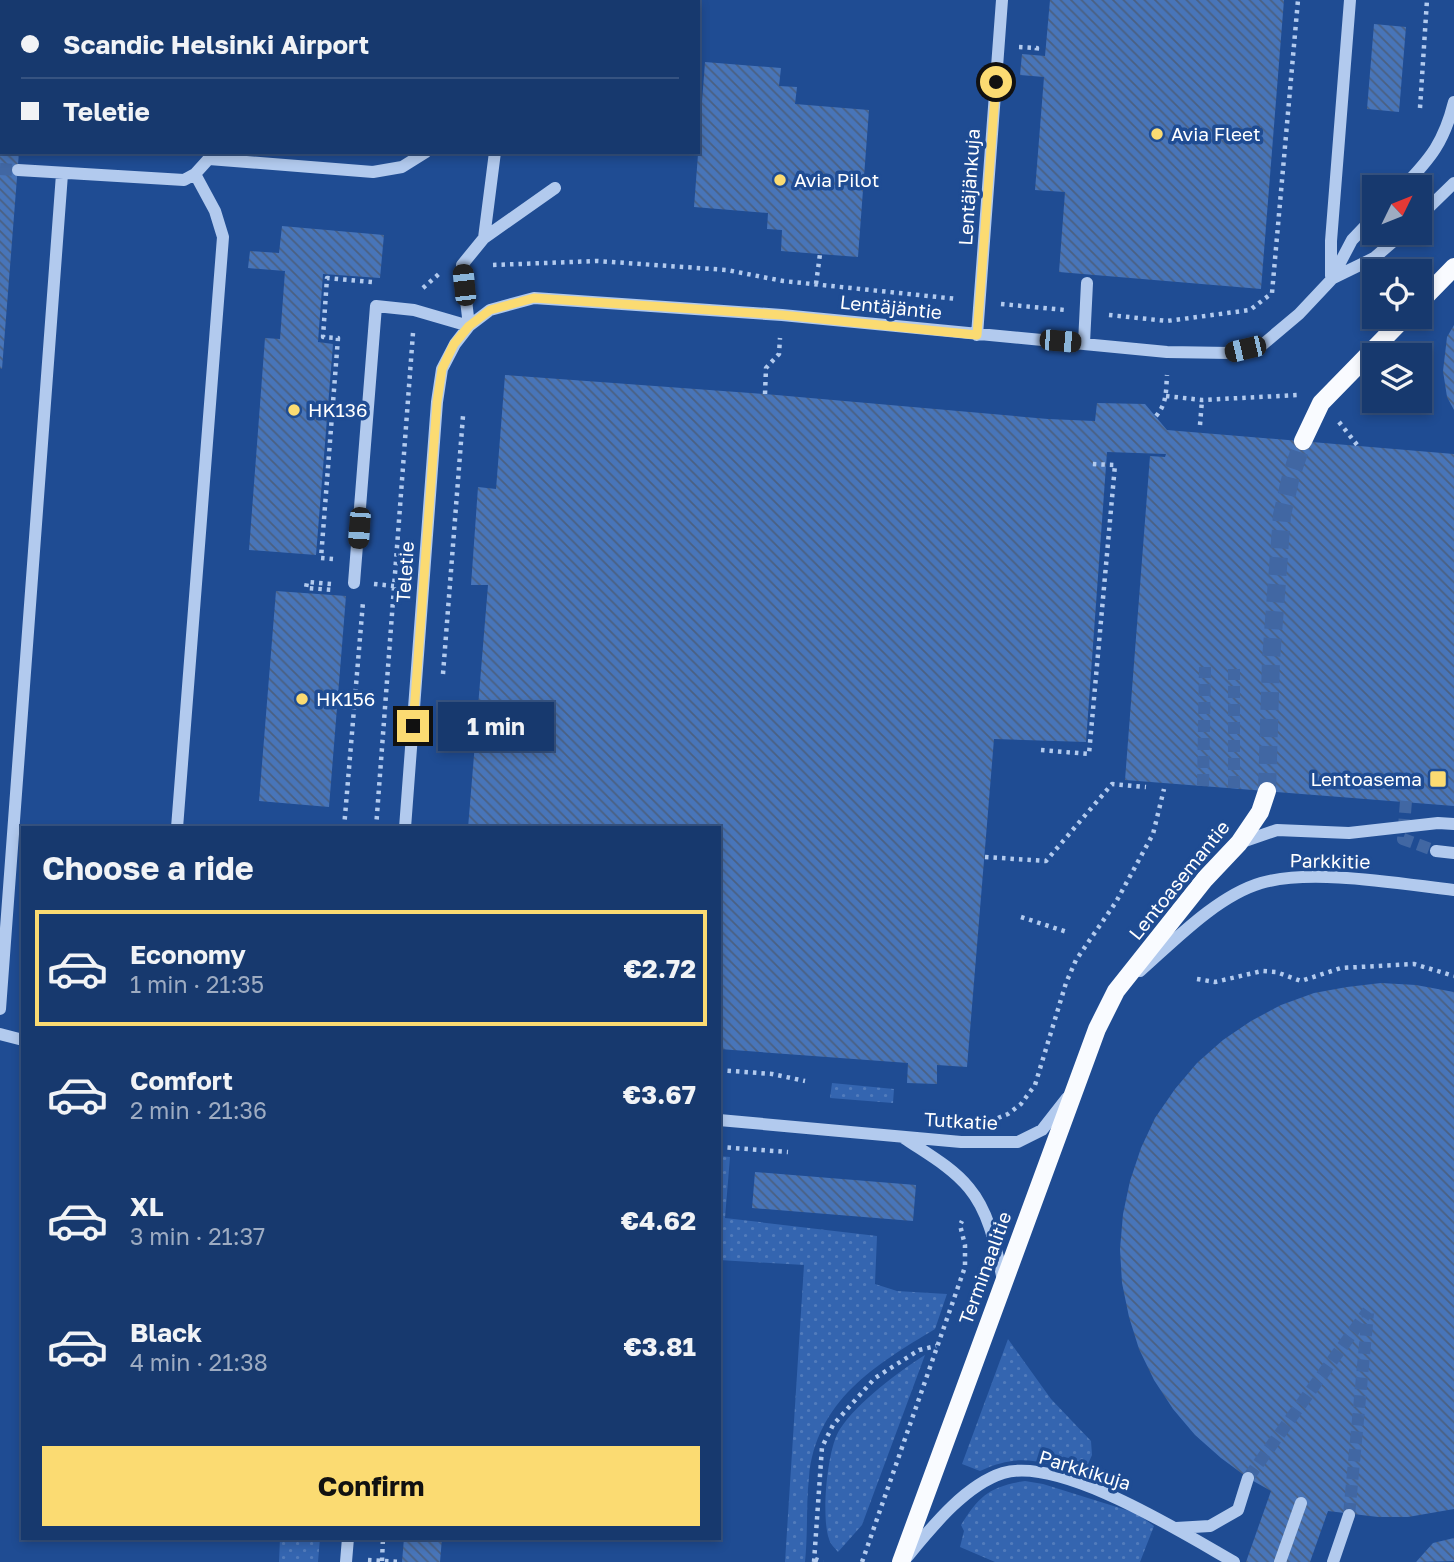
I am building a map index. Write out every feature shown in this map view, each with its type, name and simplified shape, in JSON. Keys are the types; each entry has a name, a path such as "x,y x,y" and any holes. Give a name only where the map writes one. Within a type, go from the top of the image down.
{"main road":[{"path":"1432,290 1454,267"},
{"path":"1303,441 1321,403 1393,329"},
{"name":"Lentoasemantie","path":"1116,992 1206,879 1239,843 1260,812 1267,791"},
{"name":"Terminaalitie","path":"901,1562 1097,1029 1116,992"}],"street":[{"name":"Lentäjänkuja","path":"977,335 1002,0"},
{"path":"1331,280 1331,241 1350,0"},
{"path":"1415,175 1432,157 1443,136 1454,102"},
{"path":"18,170 184,180 195,174 211,156 373,173 402,167 423,154"},
{"path":"484,237 495,154"},
{"path":"0,1009 62,174"},
{"path":"177,826 223,237 215,211 195,174"},
{"path":"1432,204 1454,183"},
{"path":"346,586 376,306 414,310 469,326 462,265 484,237 555,188"},
{"name":"Lentäjäntie","path":"469,326 490,310 534,298 782,315 1167,352 1230,353 1261,346 1299,314 1331,280 1352,240 1362,230"},
{"name":"Lentäjäntie","path":"1331,280 1374,258 1389,245"},
{"path":"1084,343 1087,282"},
{"name":"Teletie","path":"405,826 437,402 442,369 454,344 469,326"},
{"name":"Parkkitie","path":"1239,843 1278,830 1349,833 1438,823 1454,824"},
{"path":"1436,851 1454,853"},
{"name":"Parkkitie","path":"1116,992 1194,923 1233,896 1261,883 1296,877 1372,881 1454,890"},
{"path":"0,1034 21,1039"},
{"name":"Tutkatie","path":"721,1120 987,1144 1018,1143 1042,1130 1076,1087"},
{"name":"Tutkatie","path":"904,1137 962,1180 971,1190 984,1212 1003,1280"},
{"name":"Parkkikuja","path":"901,1562 945,1511 990,1478 1005,1473 1039,1472 1122,1499 1234,1562"},
{"path":"1176,1528 1210,1526 1238,1510 1248,1478"},
{"path":"1280,1562 1301,1503"},
{"path":"1333,1562 1349,1515"},
{"path":"346,1562 348,1540"}],"path":[{"path":"376,826 414,310 424,287 435,276 462,265 597,261 727,270 783,281 1167,321 1250,310 1272,293 1297,0"},
{"path":"1420,108 1427,0"},
{"path":"1018,47 1037,48 1036,55"},
{"path":"816,284 820,254"},
{"path":"345,560 321,558 338,338 323,337 325,284 327,278 383,283"},
{"path":"410,285 424,287"},
{"path":"1156,416 1166,396 1202,400 1304,395"},
{"path":"1200,425 1202,400"},
{"path":"442,679 463,416"},
{"path":"1336,418 1358,446"},
{"path":"1041,750 1089,754 1115,465 1090,464"},
{"path":"307,582 346,586 306,588 307,582"},
{"path":"344,826 363,597"},
{"path":"985,857 1046,861 1112,784 1146,787"},
{"path":"987,1144 995,1119 1008,1114 1021,1104 1035,1085 1066,983 1076,960 1116,902 1153,834 1164,789"},
{"path":"1021,917 1067,932"},
{"path":"1198,979 1215,982 1262,971 1276,972 1301,981 1341,968 1414,964 1454,976"},
{"path":"721,1070 772,1074 805,1081"},
{"path":"721,1147 802,1153"},
{"path":"960,1225 971,1190"},
{"path":"862,1562 964,1266 965,1245 957,1216"},
{"path":"823,1562 815,1561 818,1488 822,1447 833,1425 875,1378 919,1350 937,1346"},
{"path":"383,1540 382,1562 400,1562"}],"shaded area":[{"path":"832,1083 894,1089 893,1103 830,1098"},
{"path":"721,1156 730,1157 725,1218 877,1236 875,1284 897,1291 947,1294 935,1329 891,1357 852,1388 823,1427 814,1450 809,1477 805,1562 785,1562 804,1265 721,1260"},
{"path":"1008,1339 1051,1399 1091,1441 1092,1455 1085,1471 1080,1473 1053,1465 1019,1460 980,1471 962,1464"},
{"path":"925,1355 862,1525 838,1552 830,1541 826,1515 829,1466 835,1438 868,1398"},
{"path":"1025,1481 1043,1484 1136,1513 1154,1526 1140,1562 995,1562 960,1547 964,1531 961,1525 980,1500 994,1489"},
{"path":"280,1540 320,1540 318,1562 279,1562"}],"building":[{"name":"Avia Fleet","path":"1050,0 1284,0 1261,289 1059,272 1065,192 1035,190 1044,77 1020,75 1022,54 1045,56"},
{"path":"1374,24 1406,27 1399,112 1367,109"},
{"name":"Avia Pilot","path":"705,62 781,68 779,86 797,87 795,104 869,110 858,257 781,251 782,230 767,229 768,213 694,207"},
{"path":"0,154 19,154 2,369"},
{"name":"HK136","path":"282,226 384,235 380,278 323,274 318,342 333,344 316,555 249,550 265,338 280,339 285,271 248,268 250,251 279,253"},
{"path":"1454,325 1454,410 1447,397 1443,371 1447,337"},
{"path":"505,375 1048,419 1095,421 1097,403 1145,404 1167,430 1454,454 1454,806 1125,780 1150,456 1165,457 1166,454 1107,452 1086,742 994,739 967,1067 937,1065 937,1084 907,1083 908,1063 721,1049 721,826 468,826 488,585 471,585 478,487 496,489"},
{"name":"HK156","path":"276,591 346,596 329,807 259,801"},
{"path":"1381,983 1416,985 1454,992 1454,1509 1408,1517 1378,1517 1328,1511 1310,1562 1246,1562 1271,1491 1248,1478 1195,1435 1154,1380 1139,1349 1122,1283 1120,1249 1123,1214 1130,1181 1155,1118 1197,1063 1223,1040 1281,1005 1314,993"},
{"path":"755,1172 916,1185 913,1221 752,1208"},
{"path":"1454,1538 1454,1561 1416,1562 1433,1543"},
{"path":"404,1540 442,1540 440,1562 402,1562"}],"tunnel":[{"path":"0,169 18,170"},
{"path":"1267,791 1271,660 1282,515 1303,441"},
{"path":"1203,786 1205,667"},
{"path":"1234,669 1234,788"},
{"path":"1406,801 1403,839 1436,851"},
{"path":"1248,1478 1368,1311"},
{"path":"1349,1515 1368,1313"}],"place":[{"name":"Avia Fleet","path":"1157,134"},
{"name":"Avia Pilot","path":"780,180"},
{"name":"HK136","path":"294,410"},
{"name":"HK156","path":"302,699"},
{"name":"Lentoasema","path":"1438,779"}],"route":[{"path":"413,726 437,402 442,369 454,344 469,326 490,310 534,298 782,315 977,335 996,82"}]}
